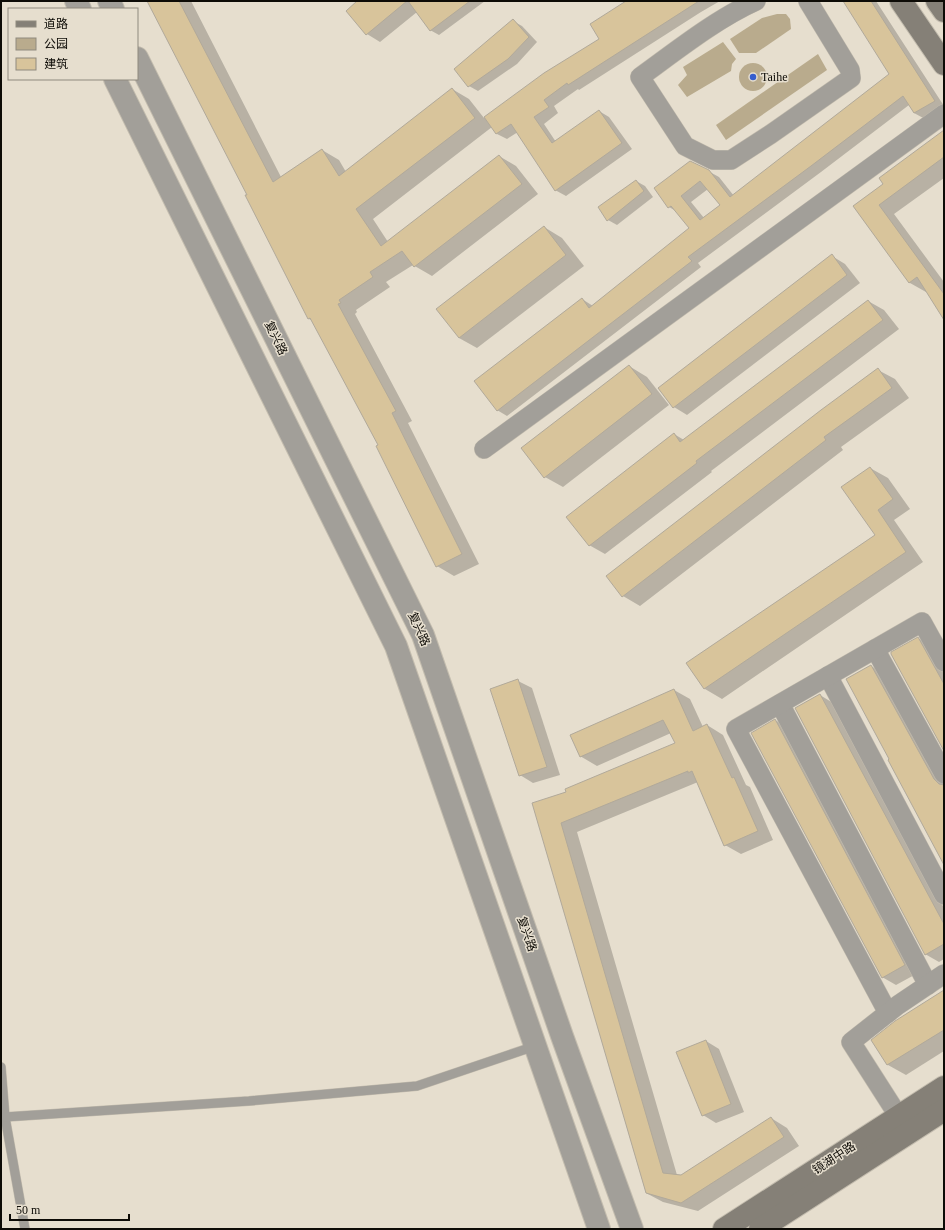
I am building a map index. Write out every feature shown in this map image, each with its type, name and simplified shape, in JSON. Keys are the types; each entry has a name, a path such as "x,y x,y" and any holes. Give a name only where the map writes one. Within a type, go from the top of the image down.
{"main road":[{"path":"901,1 944,64"},
{"path":"937,1 944,11"},
{"name":"镜湖中路","path":"724,1229 944,1088"},
{"name":"镜湖中路","path":"760,1229 944,1110"}],"street":[{"path":"756,1 745,6 692,39 640,76 685,146 713,160 731,160 851,78 850,70 808,1"},
{"name":"复兴路","path":"138,60 423,635 559,1028 632,1229"},
{"path":"115,80 396,646 534,1046 599,1229"},
{"path":"484,449 944,114"},
{"path":"888,1013 736,729 922,622 944,662"},
{"path":"876,649 944,774"},
{"path":"828,676 944,895"},
{"path":"780,704 928,985"},
{"path":"899,1117 851,1042 888,1013 944,974"}],"lane":[{"path":"5,1117 250,1101 417,1086 534,1046"},
{"path":"1,1067 5,1117 25,1229"}],"green space":[{"path":"777,14 786,14 790,19 791,29 756,53 739,53 730,39 762,18"},
{"path":"723,42 736,59 732,64 731,71 687,97 678,85 687,75 683,67"},
{"path":"818,54 827,70 726,140 716,125"},
{"path":"753,63 759,64 763,67 766,71 766,83 763,87 759,90 753,91 747,90 743,87 740,83 739,77 740,71 743,67 747,64"}],"building":[{"path":"147,1 179,1 273,182 322,149 339,176 452,88 475,118 356,209 381,246 499,155 522,184 414,267 402,251 370,272 373,277 339,300 341,303 338,304 396,411 392,413 462,554 436,567 376,446 378,445 310,318 308,319 245,195 247,195"},
{"path":"357,1 407,1 366,35 346,11"},
{"path":"408,1 470,1 430,31"},
{"path":"626,1 699,1 568,85 567,83 544,100 549,107 534,117 552,143 599,110 622,143 555,191 511,124 496,134 484,117 544,73 599,39 590,24"},
{"path":"843,1 871,1 935,101 914,113 903,96 688,257 692,261 497,411 474,381 582,298 589,308 689,228 671,206 668,208 654,188 690,161 709,170 730,197 889,74","holes":["700,181 720,205 700,220 681,196"]},
{"path":"513,19 529,37 508,59 468,87 454,69"},
{"path":"944,130 944,157 879,205 944,294 944,320 917,277 909,283 853,206 883,184 879,178"},
{"path":"636,180 644,191 607,221 598,207"},
{"path":"544,226 566,255 459,338 436,309"},
{"path":"832,254 847,275 673,408 658,388"},
{"path":"868,300 883,320 696,461 697,463 589,546 566,517 674,433 680,442"},
{"path":"629,365 652,394 544,478 521,448"},
{"path":"878,368 892,388 824,437 826,440 622,597 606,576 821,410"},
{"path":"870,467 893,499 878,510 906,552 704,689 686,663 875,535 841,487"},
{"path":"918,637 944,684 944,751 891,654 891,652"},
{"path":"871,665 934,779 939,784 944,785 944,865 846,679"},
{"path":"518,679 547,767 519,776 490,689"},
{"path":"674,689 693,731 707,724 732,778 734,777 758,831 724,846 692,771 688,773 688,771 561,823 663,1173 681,1175 771,1117 784,1137 681,1203 646,1193 532,803 566,792 565,789 675,743 663,720 580,757 570,735"},
{"path":"820,694 944,924 944,944 925,955 795,708"},
{"path":"775,719 905,965 882,978 751,733"},
{"path":"944,990 944,1030 887,1065 871,1040 895,1021"},
{"path":"706,1040 731,1104 702,1116 676,1052"}],"place":[{"name":"Taihe","path":"753,77"}]}
